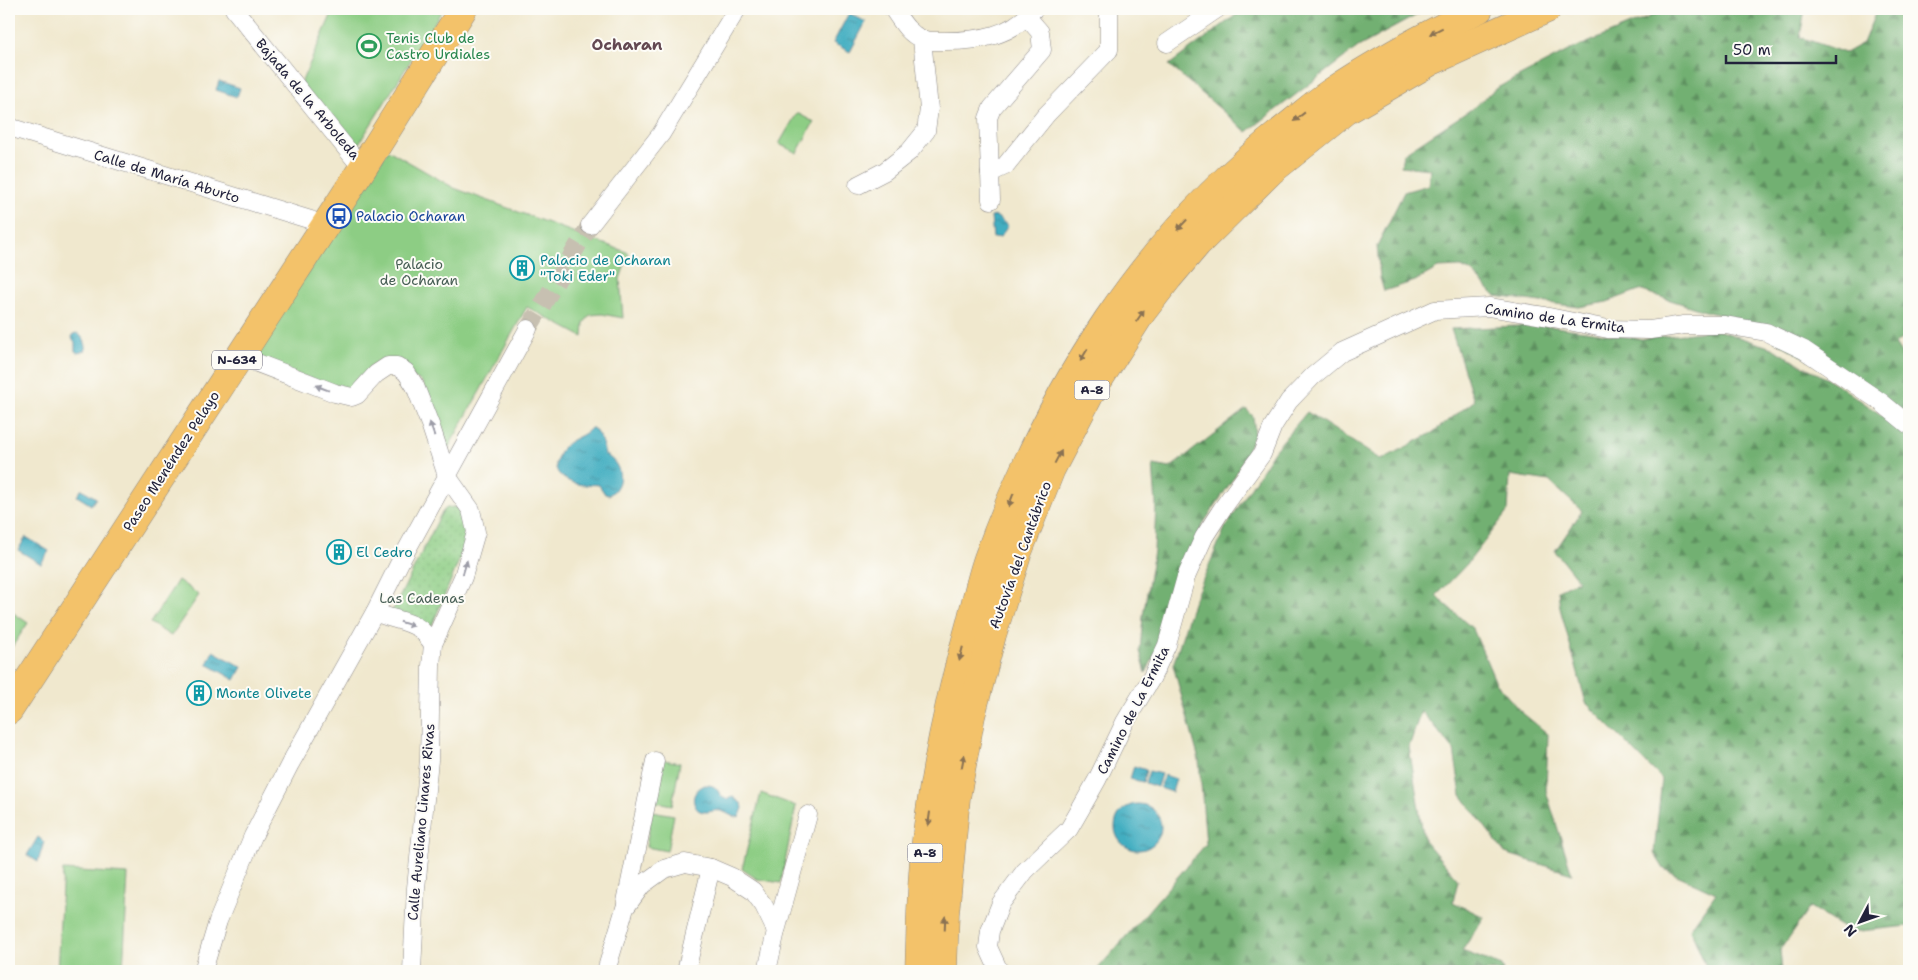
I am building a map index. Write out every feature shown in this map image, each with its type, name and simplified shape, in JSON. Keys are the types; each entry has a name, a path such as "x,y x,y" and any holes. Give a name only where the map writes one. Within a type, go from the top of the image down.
{"highway":[{"name":"Paseo Menéndez Pelayo","path":"9,710 364,166 463,9"},
{"name":"Autovía del Cantábrico","path":"919,971 928,819 942,736 961,653 987,561 1022,472 1065,388 1119,301 1148,264 1215,190 1257,151 1328,94 1371,66 1415,41 1479,9"},
{"name":"Autovía del Cantábrico","path":"943,971 945,913 956,798 971,716 992,634 1018,552 1051,469 1091,392 1142,312 1169,277 1197,244 1271,171 1354,106 1432,60 1547,9"}],"street":[{"name":"Bajada de la Arboleda","path":"234,9 354,158 364,166"},
{"path":"892,9 908,30 922,39 962,41 995,36 1014,26 1031,13 1040,32 1042,50 992,108 988,118 991,200"},
{"path":"990,173 1005,166 1046,116 1110,50 1109,9"},
{"path":"1167,43 1217,9"},
{"path":"590,225 661,134 735,10"},
{"path":"858,185 885,170 909,152 926,132 930,109 922,39"},
{"name":"Calle de María Aburto","path":"9,127 311,220 323,227"},
{"name":"Camino de La Ermita","path":"999,971 988,947 990,931 1001,903 1025,871 1069,829 1097,780 1125,722 1152,677 1167,645 1186,577 1204,537 1262,454 1273,426 1289,401 1313,376 1342,352 1435,310 1489,307 1608,329 1650,330 1684,325 1725,325 1766,332 1804,350 1881,402 1909,424"},
{"path":"203,971 218,921 253,836 528,329"},
{"name":"Calle Aureliano Linares Rivas","path":"239,356 335,393 352,397 357,395 376,374 388,366 397,366 406,372 415,386 447,476 471,510 476,532 462,576 433,644 429,760 416,888 412,971"},
{"path":"375,612 388,618 410,623 421,630 433,644"},
{"path":"606,971 625,908 655,761"},
{"path":"767,971 808,815"},
{"path":"625,908 642,885 664,869 685,862 711,868 732,877 753,891 764,906 776,931"},
{"path":"686,971 711,868"}],"green space":[{"name":"Tenis Club de Castro Urdiales","path":"334,9 443,9 358,145 345,139 301,83"},
{"path":"1244,9 1428,9 1358,47 1247,132 1169,65"},
{"path":"1668,9 1805,9 1800,37 1845,53 1863,43 1877,9 1909,9 1909,340 1901,339 1895,344 1909,364 1909,418 1736,318 1708,312 1639,290 1607,302 1579,307 1495,296 1472,272 1461,267 1438,268 1415,281 1384,291 1380,278 1377,246 1404,192 1428,185 1430,169 1401,166 1403,154 1473,108 1495,89 1568,51"},
{"path":"797,113 814,122 797,153 779,144"},
{"name":"Palacio de Ocharan","path":"388,150 454,188 629,253 620,279 623,318 602,314 590,315 584,323 583,337 527,307 447,450 422,382 384,360 369,368 352,391 260,363 255,353"},
{"path":"1541,325 1642,339 1717,330 1772,348 1838,385 1909,434 1909,926 1850,932 1810,907 1780,950 1782,971 1708,971 1690,929 1716,893 1664,869 1654,853 1662,779 1586,703 1560,608 1558,590 1578,580 1555,551 1582,511 1549,481 1510,475 1508,511 1467,564 1436,596 1473,629 1496,683 1520,711 1548,734 1546,791 1572,874 1505,853 1461,795 1454,750 1421,711 1409,747 1424,840 1458,880 1453,902 1484,917 1462,951 1502,966 1504,971 1096,971 1206,844 1199,760 1173,665 1193,603 1225,528 1274,451 1307,412 1381,460 1432,433 1474,401 1451,329"},
{"path":"1246,409 1253,416 1255,434 1235,476 1203,524 1166,630 1146,673 1140,651 1143,616 1154,551 1156,504 1153,465 1170,468"},
{"name":"Las Cadenas","path":"446,508 459,508 468,520 468,539 431,628 392,612 441,514"},
{"path":"178,580 199,595 171,636 150,623"},
{"path":"9,610 28,623 10,650 9,650"},
{"path":"659,759 680,763 672,805 651,801"},
{"path":"761,793 796,806 781,883 757,879 742,869"},
{"path":"652,811 674,815 667,851 646,847"},
{"path":"63,870 128,874 123,971 57,971"},
{"path":"141,965 178,968 178,971 141,971"}],"water":[{"path":"849,13 866,22 850,52 833,43"},
{"path":"219,81 240,88 237,97 216,90"},
{"path":"996,216 1008,226 1000,237 993,238 991,217"},
{"path":"77,333 85,343 84,351 78,353 75,351 75,342 72,338 73,334"},
{"path":"591,428 598,434 605,455 618,468 618,485 609,495 605,494 599,485 584,485 565,479 556,468 558,457 564,447"},
{"path":"82,489 96,498 91,505 77,496"},
{"path":"26,537 49,551 41,564 18,550"},
{"path":"213,651 242,667 235,680 207,664"},
{"path":"1134,766 1146,770 1143,782 1130,779"},
{"path":"1149,771 1161,774 1157,787 1145,783"},
{"path":"1164,775 1176,779 1172,792 1160,788"},
{"path":"705,785 715,787 723,798 733,797 742,804 743,808 740,816 733,816 721,811 704,812 698,810 694,803 694,796"},
{"path":"1134,804 1142,804 1151,808 1157,814 1161,827 1157,840 1151,846 1142,850 1134,850 1125,846 1119,840 1115,831 1115,823 1119,814 1125,808"},
{"path":"38,837 44,842 38,862 27,855"}],"tunnel":[{"path":"528,329 590,225"}],"place":[{"name":"Tenis Club de Castro Urdiales","path":"369,46"},
{"name":"Palacio Ocharan","path":"339,216"},
{"name":"Palacio de Ocharan \"Toki Eder\"","path":"522,268"},
{"name":"El Cedro","path":"339,552"},
{"name":"Monte Olivete","path":"199,693"}],"district":[{"name":"Ocharan","path":"627,44"}]}
